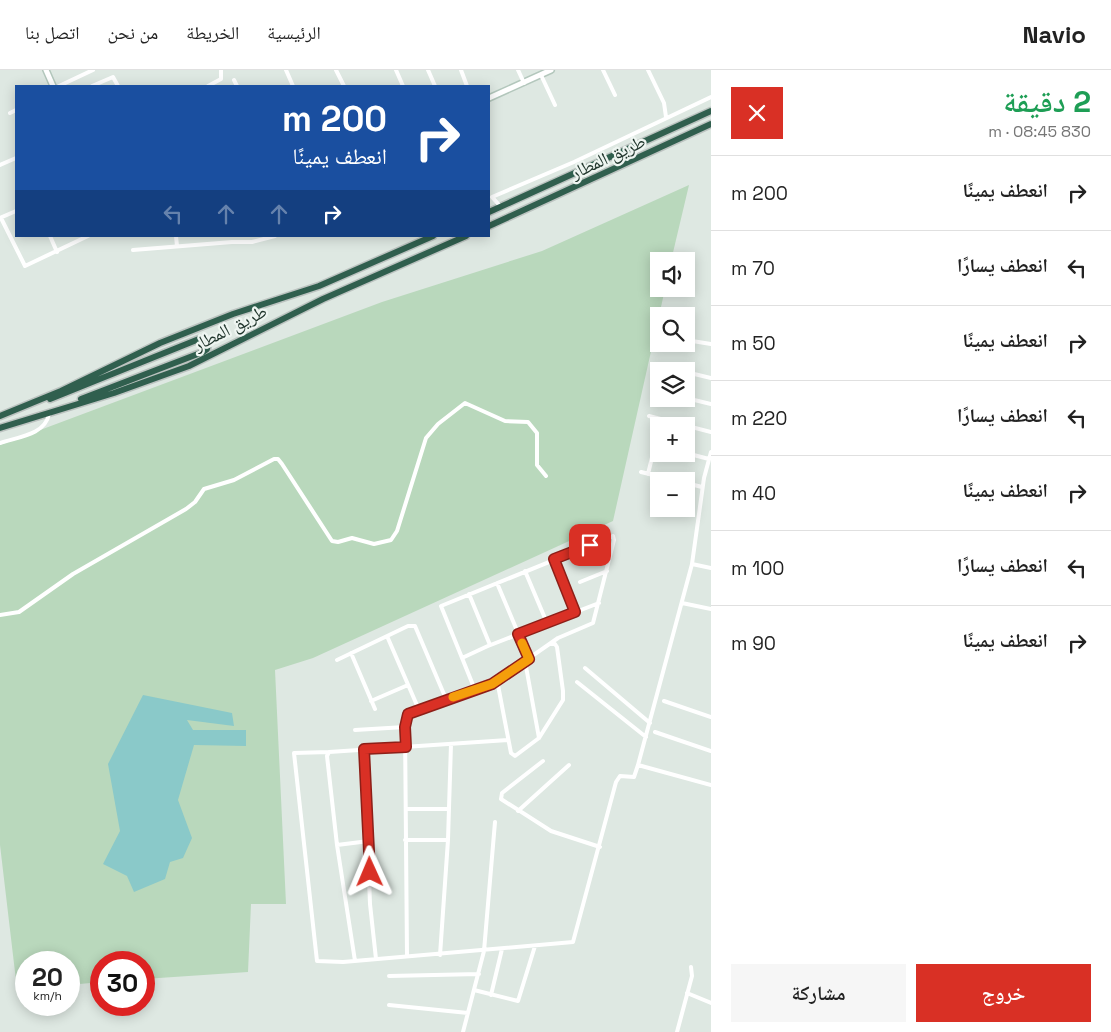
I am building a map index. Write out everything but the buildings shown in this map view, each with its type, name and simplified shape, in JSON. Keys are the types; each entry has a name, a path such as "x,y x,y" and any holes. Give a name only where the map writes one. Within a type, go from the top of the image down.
{"highway":[{"name":"طريق المطار","path":"490,212 709,111"},
{"name":"طريق المطار","path":"490,226 711,124"},
{"name":"طريق المطار","path":"0,416 61,391 160,343 233,314 319,286 431,237"},
{"name":"طريق المطار","path":"0,428 49,414 189,366 316,302 464,237"},
{"path":"0,416 62,396 199,340 204,340 208,344 207,349 203,352 19,422"}],"street":[{"path":"46,70 53,85"},
{"path":"61,85 94,70"},
{"path":"210,85 222,79 221,70"},
{"path":"286,70 293,85"},
{"path":"336,70 344,85"},
{"path":"396,70 403,85"},
{"path":"428,70 435,85"},
{"path":"460,70 468,85"},
{"path":"518,70 524,83"},
{"path":"490,98 551,70"},
{"path":"603,70 615,95"},
{"path":"648,70 664,103 666,117"},
{"path":"541,75 554,104"},
{"path":"100,85 113,77 117,85"},
{"path":"234,80 236,85"},
{"path":"501,207 492,198 566,166 711,97"},
{"path":"703,102 709,111"},
{"path":"10,113 15,110"},
{"path":"0,158 1,165 15,158"},
{"path":"15,211 0,218 24,265 57,252 86,237"},
{"path":"50,237 57,252"},
{"path":"176,237 177,246"},
{"path":"232,237 232,242"},
{"path":"133,250 232,242 260,242 272,237"},
{"path":"695,341 711,344"},
{"path":"695,374 711,378"},
{"path":"695,400 711,404"},
{"path":"0,615 19,612 73,574 186,509 195,502 204,489 234,480 274,459 278,459 282,464 332,541 338,542 352,538 374,544 391,540 396,531 426,438 438,424 465,403 505,421 528,422 537,433 537,465 546,476"},
{"path":"0,443 39,430 46,424 49,414"},
{"path":"650,416 711,432"},
{"path":"508,740 294,753 317,961 355,961 440,955 572,943 574,941 618,778 622,776 632,778 638,765 650,723 692,564 702,487 711,452"},
{"path":"695,455 709,459"},
{"path":"641,472 648,474 651,462"},
{"path":"695,485 702,487"},
{"path":"407,956 405,727 408,714 475,690 497,680 562,635 592,623 614,540 613,536 441,606 475,690"},
{"path":"554,559 575,612"},
{"path":"692,564 711,568"},
{"path":"525,571 546,623"},
{"path":"580,582 606,571"},
{"path":"497,583 527,660 539,738"},
{"path":"469,594 490,643 488,646"},
{"path":"462,658 599,602"},
{"path":"682,603 711,609"},
{"path":"338,660 408,626 415,626 446,699"},
{"path":"388,636 419,710"},
{"path":"497,680 513,757 539,738 563,696 557,647 555,644 550,644"},
{"path":"351,653 375,709"},
{"path":"585,668 650,723"},
{"path":"577,682 646,737"},
{"path":"371,701 408,685"},
{"path":"664,701 711,717"},
{"path":"355,730 405,727"},
{"path":"655,732 711,751"},
{"path":"440,955 448,840 451,744"},
{"path":"364,749 370,904 376,959"},
{"path":"328,752 337,844 355,961"},
{"path":"542,761 500,795 502,799 551,831 600,847"},
{"path":"518,811 569,765"},
{"path":"638,765 711,785"},
{"path":"406,809 449,809"},
{"path":"463,1032 484,951 495,822"},
{"path":"406,840 448,840"},
{"path":"337,844 369,841"},
{"path":"474,990 517,1001 520,999 535,946"},
{"path":"491,995 502,950"},
{"path":"677,1032 692,973 691,967"},
{"path":"389,976 479,974"},
{"path":"687,993 711,1003"},
{"path":"389,1005 468,1013"}],"green space":[{"path":"689,185 673,252 650,252 650,297 663,297 661,307 650,307 651,352 613,521 313,658 275,670 286,904 251,904 248,972 155,978 155,951 90,951 90,983 80,984 80,951 15,951 15,972 0,845 0,445 382,302 542,251"}],"water":[{"path":"143,695 232,713 234,726 187,720 193,730 246,730 246,746 194,745 178,800 192,838 183,858 170,862 165,879 134,892 127,876 103,864 120,831 108,764"}],"slow traffic":[{"path":"453,697 492,684 529,659 522,643"}],"route":[{"path":"370,872 364,749 406,747 405,727 408,714 492,684 529,659 518,634 575,612 554,559 590,545"}]}
